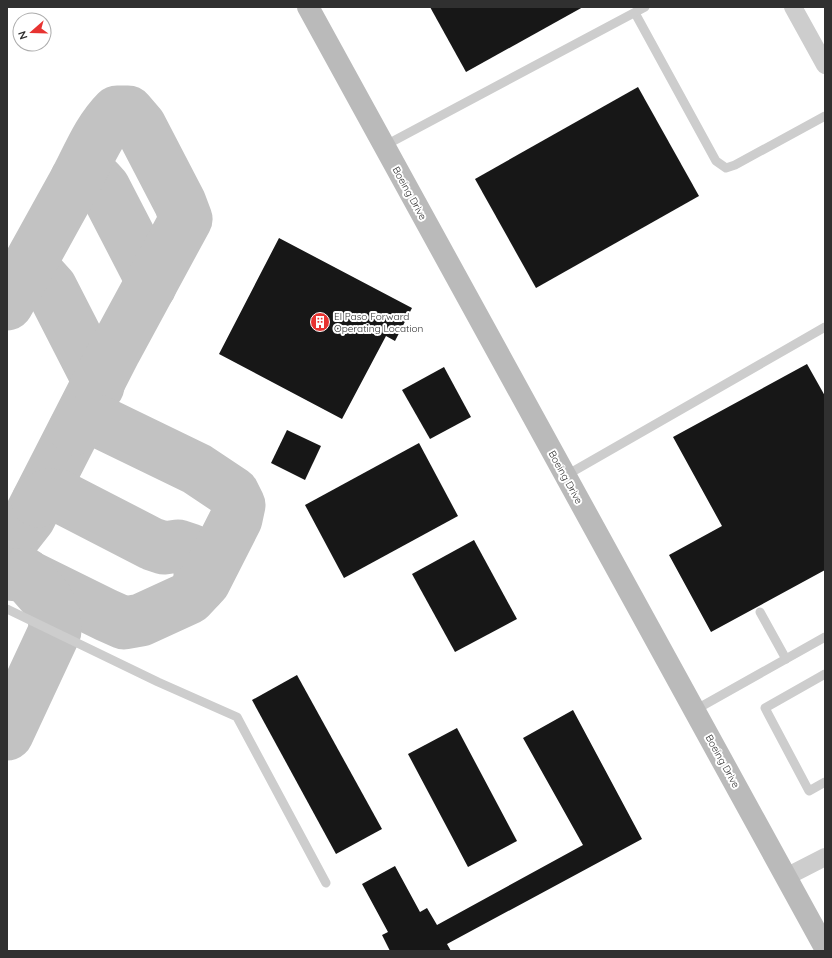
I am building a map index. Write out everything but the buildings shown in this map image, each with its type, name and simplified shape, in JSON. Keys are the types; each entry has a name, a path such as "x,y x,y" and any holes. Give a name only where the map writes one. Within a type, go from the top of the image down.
{"street":[{"name":"Boeing Drive","path":"308,7 825,948"},
{"path":"793,7 825,65"},
{"path":"786,877 825,857"}],"lane":[{"path":"384,146 645,7"},
{"path":"635,13 716,161 726,168 735,165 825,116"},
{"path":"565,476 825,327"},
{"path":"7,609 158,682 237,717 326,883"},
{"path":"760,612 786,659"},
{"path":"695,710 825,637"},
{"path":"825,674 764,708 809,791 825,782"}],"taxiway":[{"path":"7,304 104,128 117,112 128,112 140,126 180,203 186,219 115,350 29,518 7,546"},
{"path":"76,180 89,176 95,178 104,188 149,275 150,286"},
{"path":"20,280 31,276 42,278 51,288 95,374 98,386"},
{"path":"7,574 27,576 124,623 141,620 189,598 204,582 236,519 239,505 233,493 197,469 98,421 87,421 75,429"},
{"path":"38,501 48,495 59,496 152,544 164,548 178,546 190,550 201,565 199,587"},
{"path":"7,734 55,631 54,614 45,597 25,574"}],"place":[{"name":"El Paso Forward Operating Location","path":"320,322"}]}
